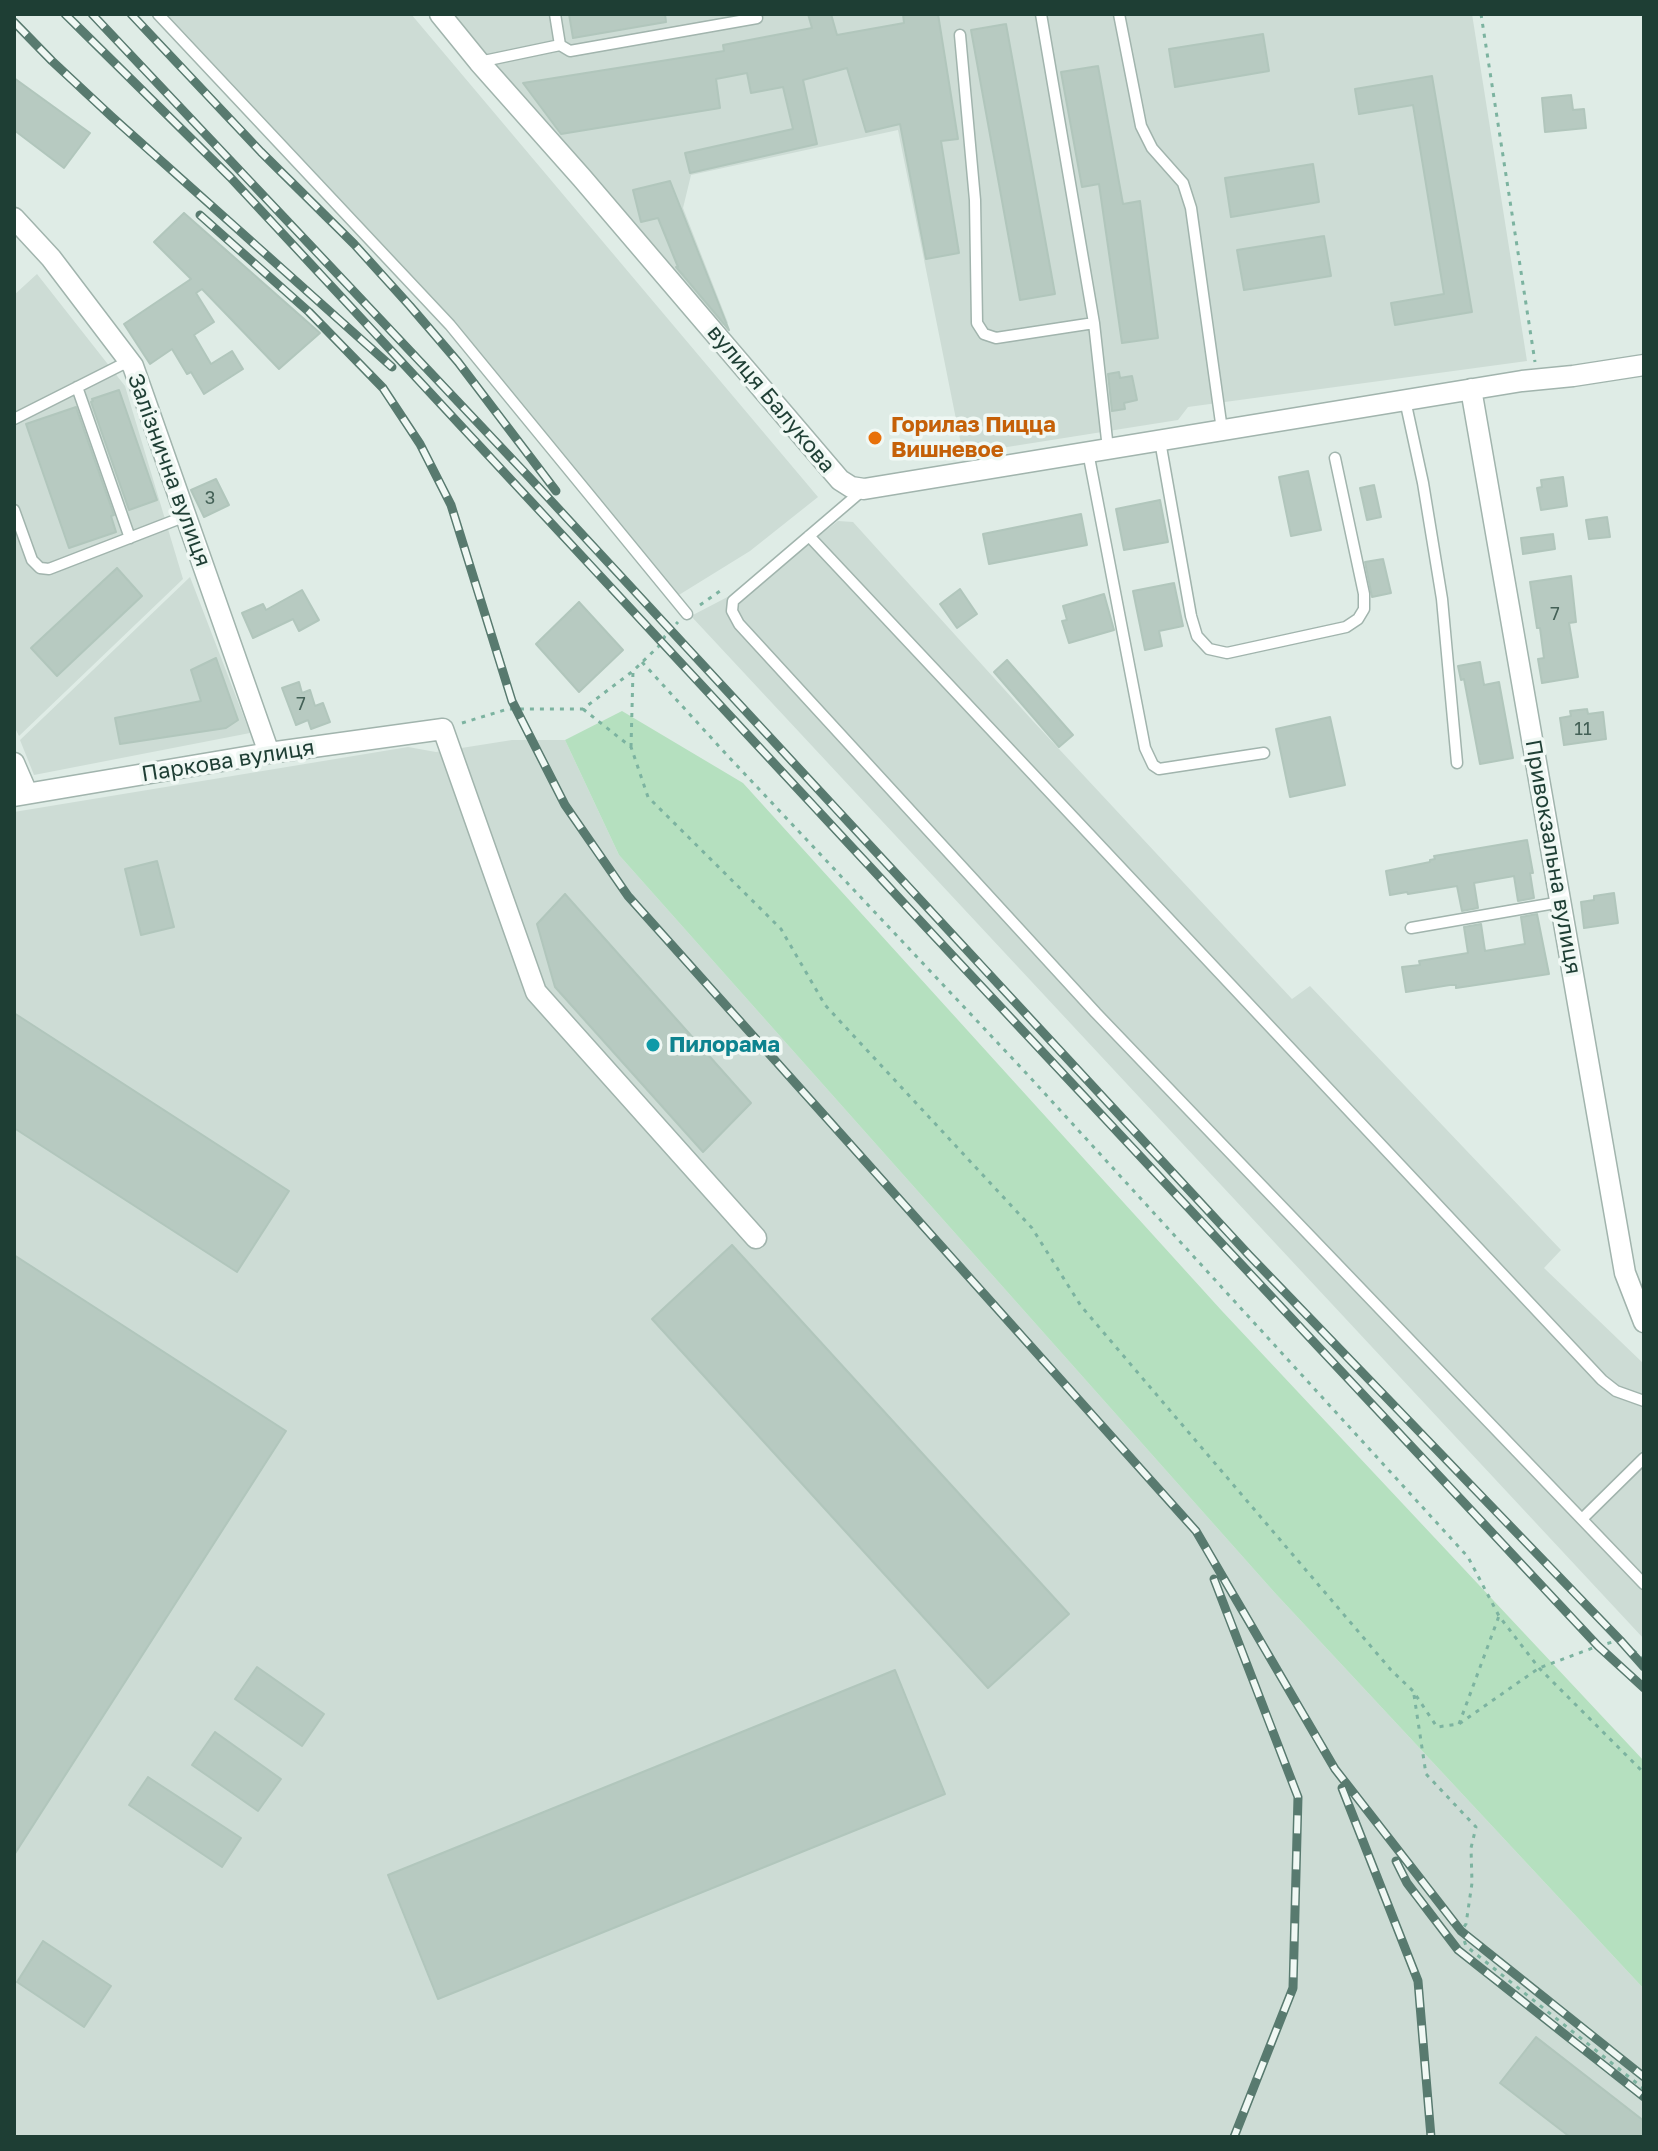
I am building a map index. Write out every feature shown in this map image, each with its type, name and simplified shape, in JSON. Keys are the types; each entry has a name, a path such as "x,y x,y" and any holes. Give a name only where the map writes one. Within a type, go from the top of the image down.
{"street":[{"name":"вулиця Балукова","path":"440,14 840,480 851,487 864,489"},
{"name":"Залізнична вулиця","path":"14,218 51,258 133,366 269,753"},
{"path":"864,489 1471,389 1644,365"},
{"name":"Привокзальна вулиця","path":"1471,389 1625,1273 1644,1322"},
{"path":"443,729 536,992 756,1238"},
{"name":"Паркова вулиця","path":"21,794 269,753 443,729"},
{"path":"14,763 21,794"}],"lane":[{"path":"158,14 450,325 687,614"},
{"path":"555,14 560,45"},
{"path":"1041,14 1094,323 1098,451 1145,748 1153,765 1159,769 1264,753"},
{"path":"1119,14 1141,126 1152,148 1183,183 1191,208 1222,430"},
{"path":"479,62 560,45 570,51 757,18"},
{"path":"960,35 975,200 977,323 984,334 996,338 1094,323"},
{"path":"14,419 129,361"},
{"path":"77,387 130,538"},
{"path":"1405,400 1423,483 1442,599 1457,763"},
{"path":"1160,441 1197,636 1209,649 1227,653 1346,627 1358,619 1364,609 1364,594 1335,458"},
{"path":"864,489 733,601 732,611 739,624 1096,1013 1644,1584"},
{"path":"14,510 32,560 40,568 49,569 186,516"},
{"path":"809,536 1602,1380 1616,1391 1644,1401"},
{"path":"1411,928 1561,902"},
{"path":"1582,1519 1644,1458"}],"path":[{"path":"1481,14 1530,380"},
{"path":"443,729 508,709 583,709 633,671 687,614 733,582"},
{"path":"642,662 1027,1074 1468,1557 1499,1616 1539,1668 1644,1773"},
{"path":"633,671 631,747 648,797 781,929 825,1005 1032,1228 1081,1306 1391,1670 1413,1691 1437,1727 1459,1724 1539,1668 1620,1640 1644,1659"},
{"path":"583,709 631,747"},
{"path":"1459,1724 1499,1616"},
{"path":"1413,1691 1426,1774 1476,1827 1471,1848 1472,1883 1466,1924 1461,1931 1466,1946 1644,2089"}],"shaded area":[{"path":"167,14 411,14 818,497 750,551 674,598 454,320"},
{"path":"450,14 1472,14 1527,361 1188,407 1178,420 963,454 898,130 691,175 683,208 728,323 714,328"},
{"path":"37,274 125,386 183,579 19,736 14,726 14,295"},
{"path":"838,521 853,522 1292,999 1310,986 1561,1250 1544,1268 1644,1364 1644,1639 691,616 764,578"},
{"path":"190,577 250,733 34,775 20,740"},
{"path":"512,740 565,740 619,855 1275,1593 1644,1989 1644,2137 14,2137 14,812 408,747 436,752"}],"green space":[{"path":"622,711 743,783 1222,1311 1644,1761 1644,1989 1275,1593 619,855 565,740"}],"building":[{"path":"569,14 665,14 666,22 573,38"},
{"path":"808,14 831,14 837,35 904,23 903,14 938,14 958,139 941,141 959,253 926,259 900,124 866,132 847,68 803,80 817,144 690,173 685,153 793,129 783,87 751,93 747,73 716,79 720,108 561,134 523,83 724,51 723,45 812,28"},
{"path":"1006,24 1055,294 1020,300 971,30"},
{"path":"1263,34 1269,71 1175,87 1169,49"},
{"path":"1098,66 1123,204 1140,201 1158,338 1122,343 1099,184 1082,187 1061,72"},
{"path":"1432,76 1472,312 1395,325 1391,303 1444,294 1413,105 1359,114 1355,89"},
{"path":"14,78 90,133 64,168 14,130"},
{"path":"1571,95 1573,110 1584,109 1586,128 1545,132 1542,98"},
{"path":"1313,164 1319,202 1231,217 1225,178"},
{"path":"670,181 729,330 676,267 658,218 641,222 633,190"},
{"path":"184,213 320,333 279,369 202,289 196,293 214,322 194,335 211,364 232,351 243,369 204,394 172,349 150,364 124,324 191,279 154,242"},
{"path":"1324,236 1331,276 1244,290 1237,250"},
{"path":"1119,372 1120,378 1132,376 1137,400 1124,403 1125,409 1112,411 1108,374"},
{"path":"119,390 157,500 129,510 91,402"},
{"path":"76,407 114,515 111,516 116,532 69,548 26,424"},
{"path":"1308,471 1321,530 1291,536 1279,477"},
{"path":"1563,477 1567,506 1541,510 1537,488 1542,487 1541,480"},
{"path":"216,479 229,505 204,517 191,490"},
{"path":"1374,485 1381,517 1367,520 1360,488"},
{"path":"1160,500 1168,542 1124,550 1116,509"},
{"path":"1081,514 1087,545 989,564 983,534"},
{"path":"1607,517 1610,537 1589,539 1586,520"},
{"path":"1553,534 1555,549 1523,554 1521,538"},
{"path":"1383,559 1391,593 1372,597 1365,562"},
{"path":"117,568 142,596 57,676 31,648"},
{"path":"1571,576 1576,622 1569,623 1578,677 1542,683 1538,659 1544,658 1530,582"},
{"path":"1174,583 1183,626 1159,631 1162,646 1145,650 1133,591"},
{"path":"960,589 977,614 957,628 940,604"},
{"path":"302,590 319,620 299,631 293,619 253,638 242,613 263,604 266,610"},
{"path":"1104,594 1114,630 1069,643 1062,621 1067,620 1063,606"},
{"path":"579,602 623,650 579,692 536,644"},
{"path":"216,658 238,720 226,728 120,744 115,718 201,701 191,670"},
{"path":"1007,660 1073,735 1059,747 994,672"},
{"path":"1480,662 1484,685 1499,682 1513,758 1480,764 1464,679 1461,680 1458,666"},
{"path":"299,682 302,693 310,690 315,706 323,703 330,722 311,729 308,720 296,725 282,688"},
{"path":"1587,709 1588,714 1603,712 1606,739 1564,745 1560,718 1571,716 1570,711"},
{"path":"1330,717 1345,785 1290,797 1276,729"},
{"path":"1527,840 1534,898 1518,901 1514,876 1474,883 1478,908 1462,911 1457,886 1390,895 1386,871 1430,862 1435,859 1434,856"},
{"path":"157,861 174,927 141,935 125,869"},
{"path":"1614,893 1618,923 1584,928 1581,902"},
{"name":"Пилорама","path":"565,894 751,1103 703,1152 555,987 537,924"},
{"path":"1537,914 1549,974 1406,992 1402,967 1468,953 1464,927 1481,924 1485,951 1525,944 1521,917"},
{"path":"14,1013 289,1191 237,1272 14,1128"},
{"path":"732,1245 1069,1614 988,1688 652,1319"},
{"path":"14,1255 286,1431 14,1855"},
{"path":"257,1667 324,1714 302,1746 235,1699"},
{"path":"895,1670 945,1794 438,1999 388,1875"},
{"path":"215,1732 281,1779 258,1811 192,1765"},
{"path":"148,1777 241,1838 222,1867 129,1805"},
{"path":"43,1941 111,1986 84,2027 17,1982"},
{"path":"1536,2037 1644,2121 1644,2137 1570,2137 1500,2083"}],"railway":[{"path":"65,14 230,177 1598,1646 1644,1688"},
{"path":"92,14 529,477 1249,1255 1644,1667"},
{"path":"131,14 410,306 458,362 556,491"},
{"path":"14,22 111,116 392,367"},
{"path":"200,215 309,312 383,388 420,444 451,505 512,701 565,805 628,896 1196,1531 1335,1769 1461,1931 1644,2077"},
{"path":"1214,1579 1298,1797 1293,1988 1234,2137"},
{"path":"1342,1788 1418,1981 1431,2137"},
{"path":"1396,1861 1407,1883 1458,1950 1644,2097"}],"place":[{"name":"Горилаз Пицца Вишневое","path":"875,438"},
{"name":"Пилорама","path":"653,1045"}]}
